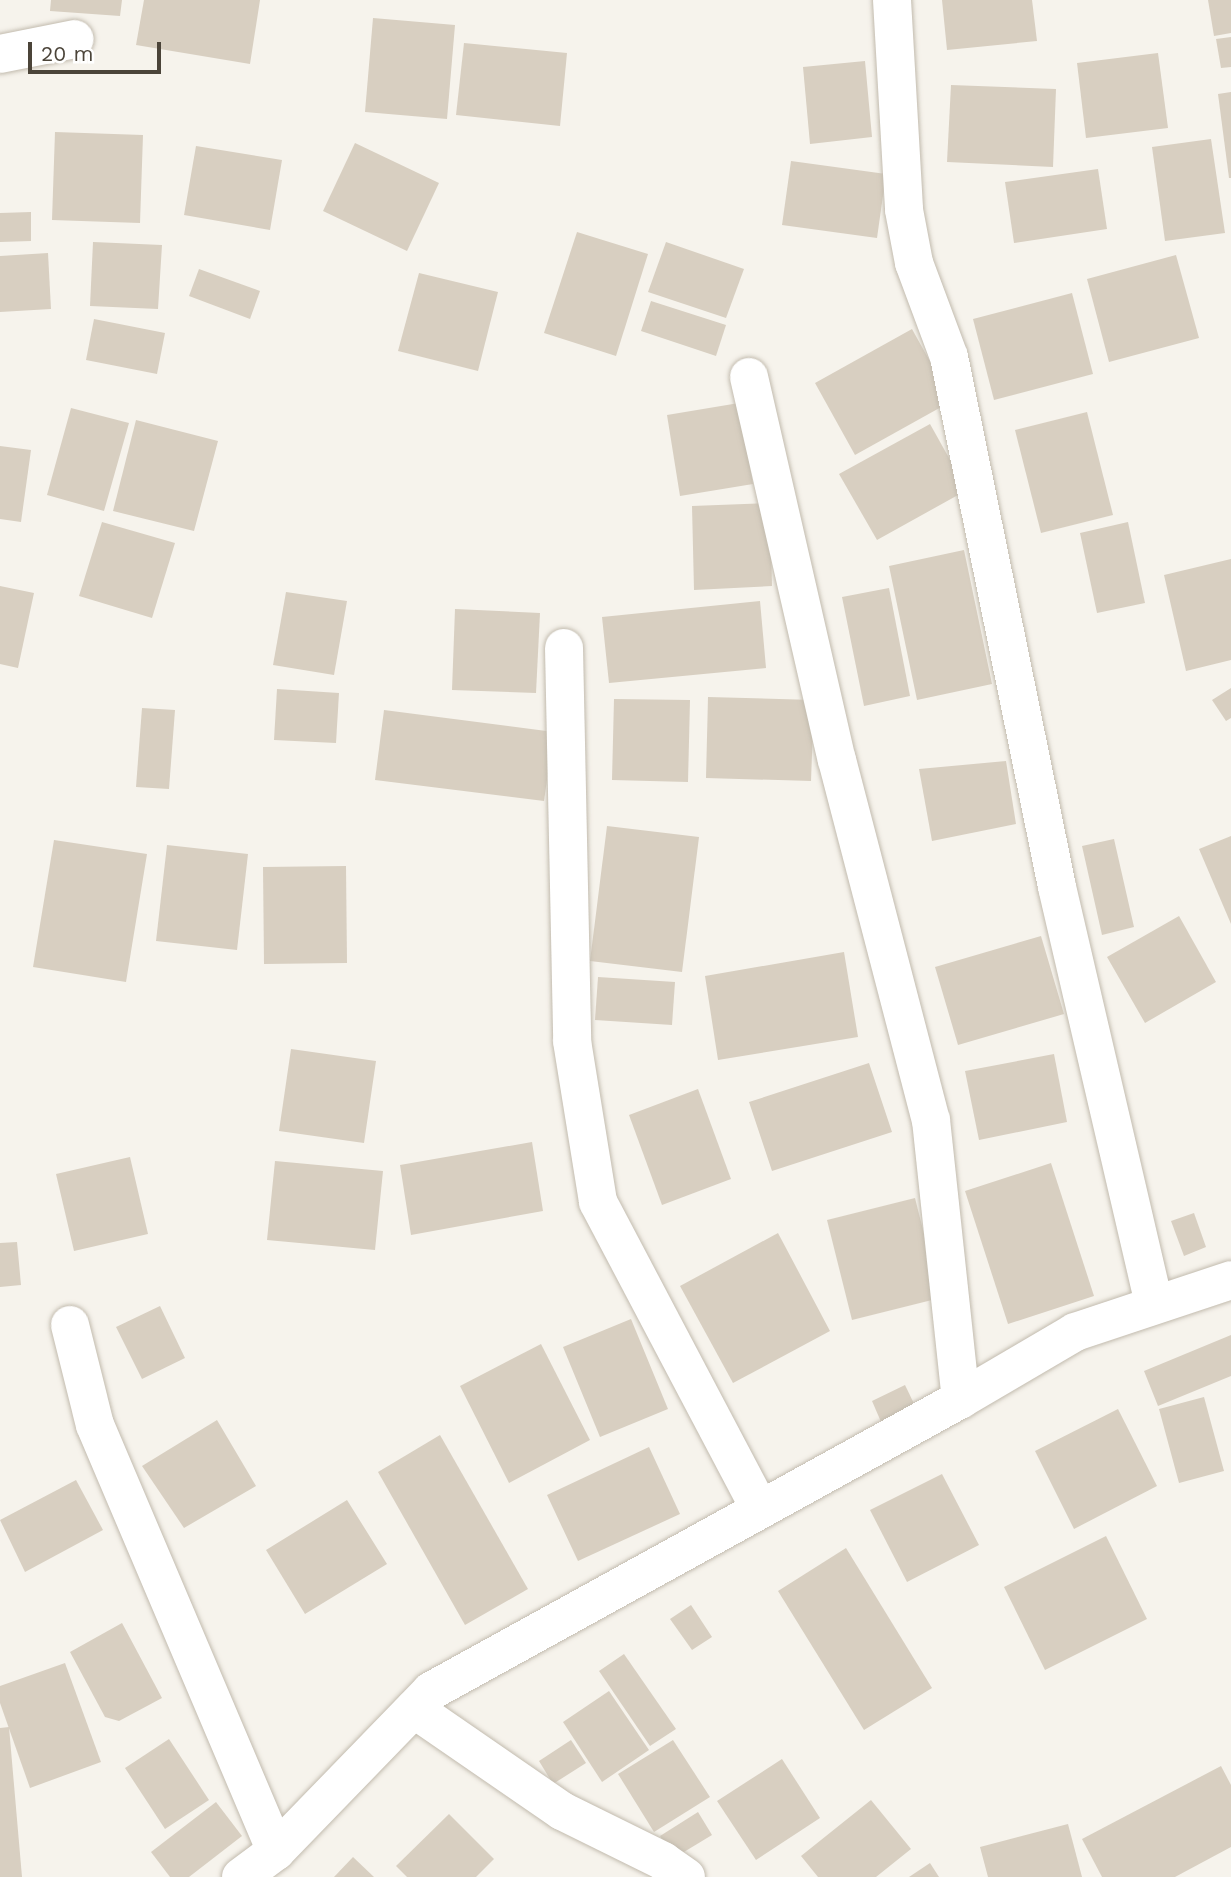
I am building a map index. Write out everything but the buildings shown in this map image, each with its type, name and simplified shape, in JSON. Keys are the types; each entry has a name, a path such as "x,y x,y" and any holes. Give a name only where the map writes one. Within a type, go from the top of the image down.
{"street":[{"path":"892,0 904,210 914,263 949,357 1057,887 1154,1303"},
{"path":"0,54 75,39"},
{"path":"749,377 837,760 931,1120 961,1399"},
{"path":"564,648 572,1041 598,1202 760,1509"},
{"path":"241,1877 276,1851 431,1691 961,1399 1075,1332 1154,1303 1231,1280"},
{"path":"70,1325 95,1425 276,1851"},
{"path":"414,1709 562,1811 663,1861 686,1877"}]}
